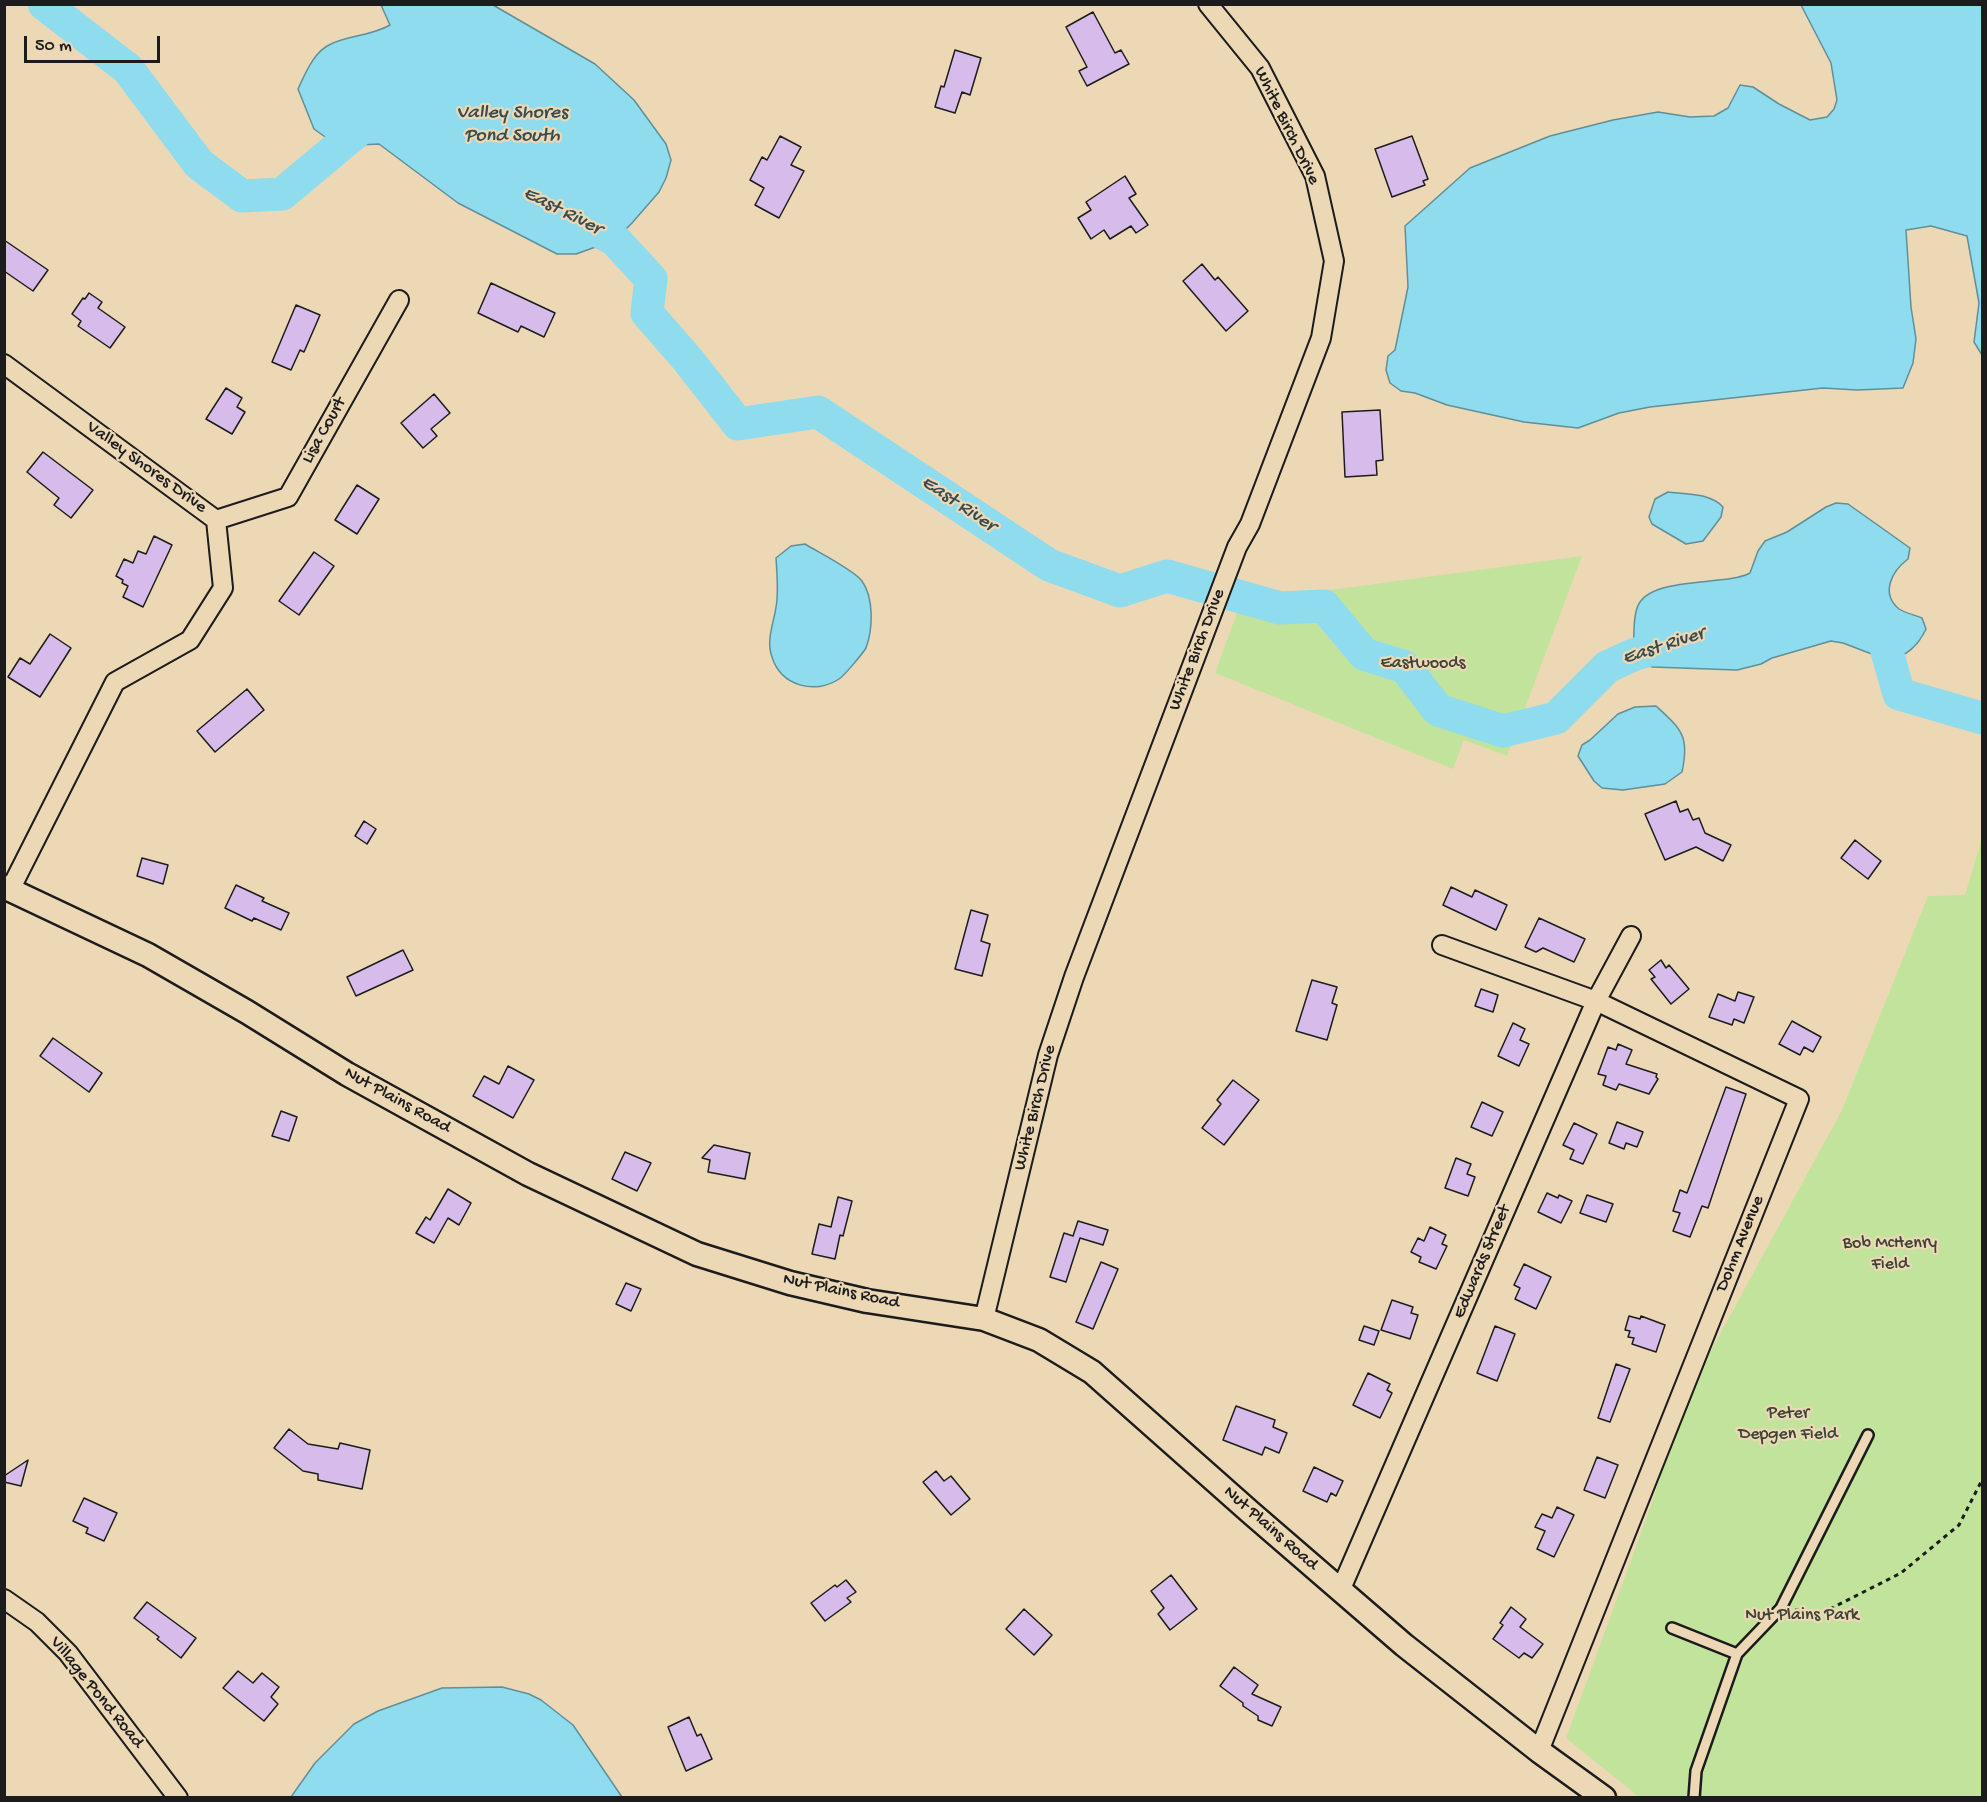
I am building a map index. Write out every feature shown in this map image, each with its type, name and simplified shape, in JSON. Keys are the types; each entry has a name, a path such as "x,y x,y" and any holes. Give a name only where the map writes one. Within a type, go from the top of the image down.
{"street":[{"name":"White Birch Drive","path":"984,1319 1048,1054 1074,977 1209,621 1238,547 1250,524 1321,338 1334,261 1315,176 1260,68 1208,4"},
{"name":"Lisa Court","path":"216,520 288,497 399,300"},
{"name":"Valley Shores Drive","path":"4,364 216,520 223,588 190,640 115,682 7,888"},
{"name":"Nut Plains Road","path":"7,888 148,955 247,1012 347,1074 528,1173 697,1254 790,1283 856,1298 984,1319 1039,1340 1092,1372 1340,1591 1459,1689 1604,1797"},
{"name":"Edwards Street","path":"1340,1591 1596,1001 1631,936"},
{"name":"Dohm Avenue","path":"1442,945 1596,1001 1799,1099 1539,1750"},
{"name":"Village Pond Road","path":"4,1599 37,1622 68,1653 178,1797"}],"lane":[{"path":"1694,1797 1696,1771 1737,1654 1781,1608 1869,1436"},
{"path":"1672,1628 1737,1654"}],"path":[{"path":"1781,1608 1822,1613 1901,1573 1959,1525 1983,1480"}],"green space":[{"name":"Eastwoods","path":"1582,556 1507,756 1464,740 1453,769 1215,673 1241,602"},
{"name":"Nut Plains Park","path":"1982,838 1982,1797 1639,1797 1566,1738 1653,1500 1682,1404 1842,1110 1928,896 1965,895"}],"water":[{"name":"Valley Shores Pond South","path":"381,5 493,5 595,64 634,100 666,144 671,160 659,192 615,240 576,254 557,254 458,203 379,144 338,146 314,129 298,89 311,64 325,47 390,25"},
{"path":"1801,5 1982,5 1982,355 1974,342 1979,303 1967,236 1931,226 1906,230 1911,307 1916,339 1913,363 1903,388 1857,390 1823,388 1650,407 1619,413 1578,428 1524,422 1447,405 1415,393 1401,391 1390,383 1386,370 1388,356 1395,350 1408,287 1405,226 1470,168 1550,136 1613,120 1658,112 1690,117 1714,116 1728,108 1740,85 1753,87 1810,120 1827,117 1834,109 1837,100 1831,63"},
{"path":"1668,492 1705,497 1718,502 1723,507 1721,517 1703,541 1686,544 1652,524 1649,517 1655,499"},
{"path":"1836,503 1848,504 1910,548 1908,559 1893,576 1889,589 1893,603 1904,612 1922,618 1926,629 1916,645 1907,653 1890,661 1843,643 1831,641 1737,670 1653,667 1641,664 1633,655 1635,614 1644,598 1671,586 1723,580 1750,573 1758,551 1765,541 1787,532"},
{"path":"805,544 844,567 862,581 869,596 871,623 866,648 842,677 830,684 810,687 791,681 783,675 776,667 770,650 770,636 777,599 776,558 791,546"},
{"path":"1656,706 1677,727 1684,741 1682,772 1665,784 1623,790 1602,788 1594,781 1578,756 1582,745 1618,714 1635,707"},
{"path":"502,1687 529,1694 541,1700 573,1725 622,1797 291,1797 315,1763 354,1724 378,1711 442,1688"}],"building":[{"path":"1093,12 1115,53 1121,50 1129,64 1087,86 1079,71 1087,67 1066,27"},
{"path":"955,50 981,58 970,95 962,92 955,113 935,107 941,86 944,87"},
{"path":"780,136 801,147 791,165 804,171 779,218 755,205 764,188 750,180 762,157 767,160"},
{"path":"1412,136 1428,179 1423,181 1425,185 1392,197 1375,149"},
{"path":"1125,176 1136,194 1129,198 1148,225 1136,233 1131,226 1110,239 1104,230 1091,239 1078,218 1091,210 1086,202"},
{"path":"4,240 48,270 33,291 4,271"},
{"path":"1202,264 1215,280 1218,277 1248,311 1226,331 1183,281"},
{"path":"491,283 555,313 544,337 521,326 518,332 478,313"},
{"path":"89,293 102,302 98,308 125,327 110,348 78,326 81,321 72,314"},
{"path":"296,305 320,315 304,352 300,350 291,370 272,362"},
{"path":"226,388 242,398 237,407 245,412 232,434 206,419"},
{"path":"434,394 450,413 431,429 437,436 423,448 401,423"},
{"path":"1380,410 1383,460 1376,461 1377,475 1345,477 1342,412"},
{"path":"43,452 93,490 71,518 54,505 59,498 27,472"},
{"path":"357,485 379,499 357,534 335,520"},
{"path":"154,536 172,545 143,607 123,597 128,586 116,576 124,559 133,563 138,551 146,554"},
{"path":"314,552 334,566 299,615 279,601"},
{"path":"50,634 71,648 40,697 8,677 20,658 30,664"},
{"path":"247,689 264,710 215,752 197,731"},
{"path":"1676,801 1680,812 1688,809 1693,820 1699,818 1705,833 1731,845 1723,861 1696,847 1665,860 1645,814"},
{"path":"364,821 376,829 367,844 355,836"},
{"path":"1855,840 1881,861 1868,879 1841,858"},
{"path":"142,858 168,865 163,884 137,876"},
{"path":"236,885 264,898 262,901 289,913 281,930 254,918 252,921 225,908"},
{"path":"1451,887 1472,897 1475,890 1507,905 1496,930 1443,905"},
{"path":"971,910 988,915 981,941 990,944 982,976 955,969"},
{"path":"1539,918 1585,939 1574,962 1543,948 1536,952 1525,947"},
{"path":"403,950 413,970 356,996 347,977"},
{"path":"1661,960 1666,968 1669,965 1689,989 1671,1004 1651,979 1655,977 1649,970"},
{"path":"1312,980 1337,987 1332,1003 1337,1005 1327,1040 1296,1031"},
{"path":"1481,989 1498,995 1493,1012 1475,1006"},
{"path":"1738,992 1754,997 1744,1023 1734,1019 1732,1025 1709,1017 1718,994 1735,1001"},
{"path":"1792,1021 1821,1037 1813,1052 1804,1047 1800,1055 1779,1044"},
{"path":"1513,1023 1525,1029 1520,1040 1529,1044 1519,1066 1498,1056"},
{"path":"53,1038 102,1073 89,1092 40,1056"},
{"path":"1618,1044 1632,1050 1626,1064 1657,1074 1658,1079 1649,1094 1619,1084 1616,1090 1603,1085 1606,1076 1598,1074 1608,1047 1616,1050"},
{"path":"508,1066 534,1080 513,1118 473,1096 484,1076 499,1084"},
{"path":"1233,1080 1259,1100 1224,1145 1202,1128 1221,1104 1217,1100"},
{"path":"1726,1087 1746,1094 1708,1208 1702,1206 1690,1237 1673,1231 1680,1213 1673,1211 1680,1190 1687,1193"},
{"path":"1482,1102 1503,1112 1492,1136 1471,1127"},
{"path":"281,1111 297,1117 289,1141 272,1136"},
{"path":"1617,1122 1643,1132 1637,1147 1626,1143 1624,1149 1609,1143"},
{"path":"1574,1123 1597,1134 1583,1164 1570,1159 1574,1150 1563,1145"},
{"path":"714,1145 750,1153 745,1179 708,1172 710,1160 702,1158"},
{"path":"625,1152 651,1163 637,1191 612,1179"},
{"path":"1456,1158 1471,1164 1467,1174 1475,1177 1468,1196 1445,1188"},
{"path":"448,1189 471,1203 459,1225 448,1218 434,1243 416,1233 426,1217 430,1220"},
{"path":"1547,1193 1572,1201 1561,1223 1538,1212"},
{"path":"1587,1195 1613,1204 1606,1222 1580,1213"},
{"path":"838,1197 852,1201 843,1236 840,1235 835,1259 812,1254 819,1224 831,1227"},
{"path":"1078,1221 1108,1230 1103,1245 1080,1238 1066,1282 1050,1277 1064,1233 1073,1236"},
{"path":"1430,1227 1446,1235 1442,1244 1447,1246 1436,1269 1419,1262 1421,1257 1411,1252 1418,1238 1424,1241"},
{"path":"1101,1262 1118,1269 1093,1329 1076,1322"},
{"path":"1524,1264 1551,1277 1536,1309 1515,1299 1520,1288 1514,1285"},
{"path":"626,1283 641,1289 631,1311 616,1304"},
{"path":"1392,1300 1413,1307 1411,1313 1418,1315 1410,1339 1381,1330"},
{"path":"1629,1316 1640,1319 1641,1316 1665,1325 1656,1352 1632,1344 1634,1338 1628,1337 1630,1331 1625,1330"},
{"path":"1364,1326 1379,1331 1374,1345 1359,1340"},
{"path":"1495,1326 1515,1334 1497,1381 1477,1373"},
{"path":"1616,1364 1630,1369 1610,1422 1598,1418"},
{"path":"1368,1373 1390,1384 1387,1390 1392,1393 1380,1418 1353,1405"},
{"path":"1236,1406 1275,1420 1273,1427 1287,1433 1279,1453 1265,1447 1262,1455 1223,1440"},
{"path":"289,1429 308,1444 338,1449 340,1443 370,1450 362,1489 318,1480 318,1474 303,1471 274,1448"},
{"path":"1597,1457 1618,1465 1605,1498 1584,1490"},
{"path":"28,1460 21,1486 4,1482 4,1476"},
{"path":"1314,1467 1343,1481 1336,1496 1331,1493 1327,1502 1303,1491"},
{"path":"936,1471 944,1481 951,1476 970,1499 951,1515 923,1482"},
{"path":"84,1498 117,1513 104,1541 86,1533 88,1528 73,1521"},
{"path":"1557,1507 1574,1515 1554,1557 1537,1549 1545,1531 1535,1527 1542,1514 1552,1518"},
{"path":"1171,1575 1197,1609 1170,1630 1158,1614 1164,1608 1151,1591"},
{"path":"846,1580 856,1592 847,1598 851,1602 825,1621 811,1603 835,1585 837,1587"},
{"path":"147,1602 196,1638 181,1658 134,1618"},
{"path":"1511,1607 1526,1619 1520,1627 1543,1644 1532,1658 1524,1653 1519,1658 1493,1639 1503,1625 1500,1623"},
{"path":"1024,1609 1052,1635 1034,1655 1006,1629"},
{"path":"1234,1667 1258,1685 1252,1694 1281,1707 1272,1726 1258,1720 1258,1716 1220,1686"},
{"path":"238,1671 253,1683 262,1673 279,1687 271,1697 278,1704 264,1721 223,1688"},
{"path":"689,1717 697,1736 701,1734 712,1759 686,1771 668,1727"}],"waterway":[{"name":"East River","path":"44,4 128,69 199,164 242,196 282,194 373,118"},
{"name":"East River","path":"575,219 615,240 651,279 647,313 688,360 738,424 818,412 1049,565 1120,591 1167,576 1280,608 1324,606 1364,654 1405,667 1438,710 1503,731 1556,718 1607,667 1633,655 1675,642"},
{"name":"East River","path":"1865,627 1882,634 1899,694 1982,718"}],"park label":[{"name":"Bob McHenry Field","path":"1890,1254"},
{"name":"Peter Depgen Field","path":"1788,1424"}]}
